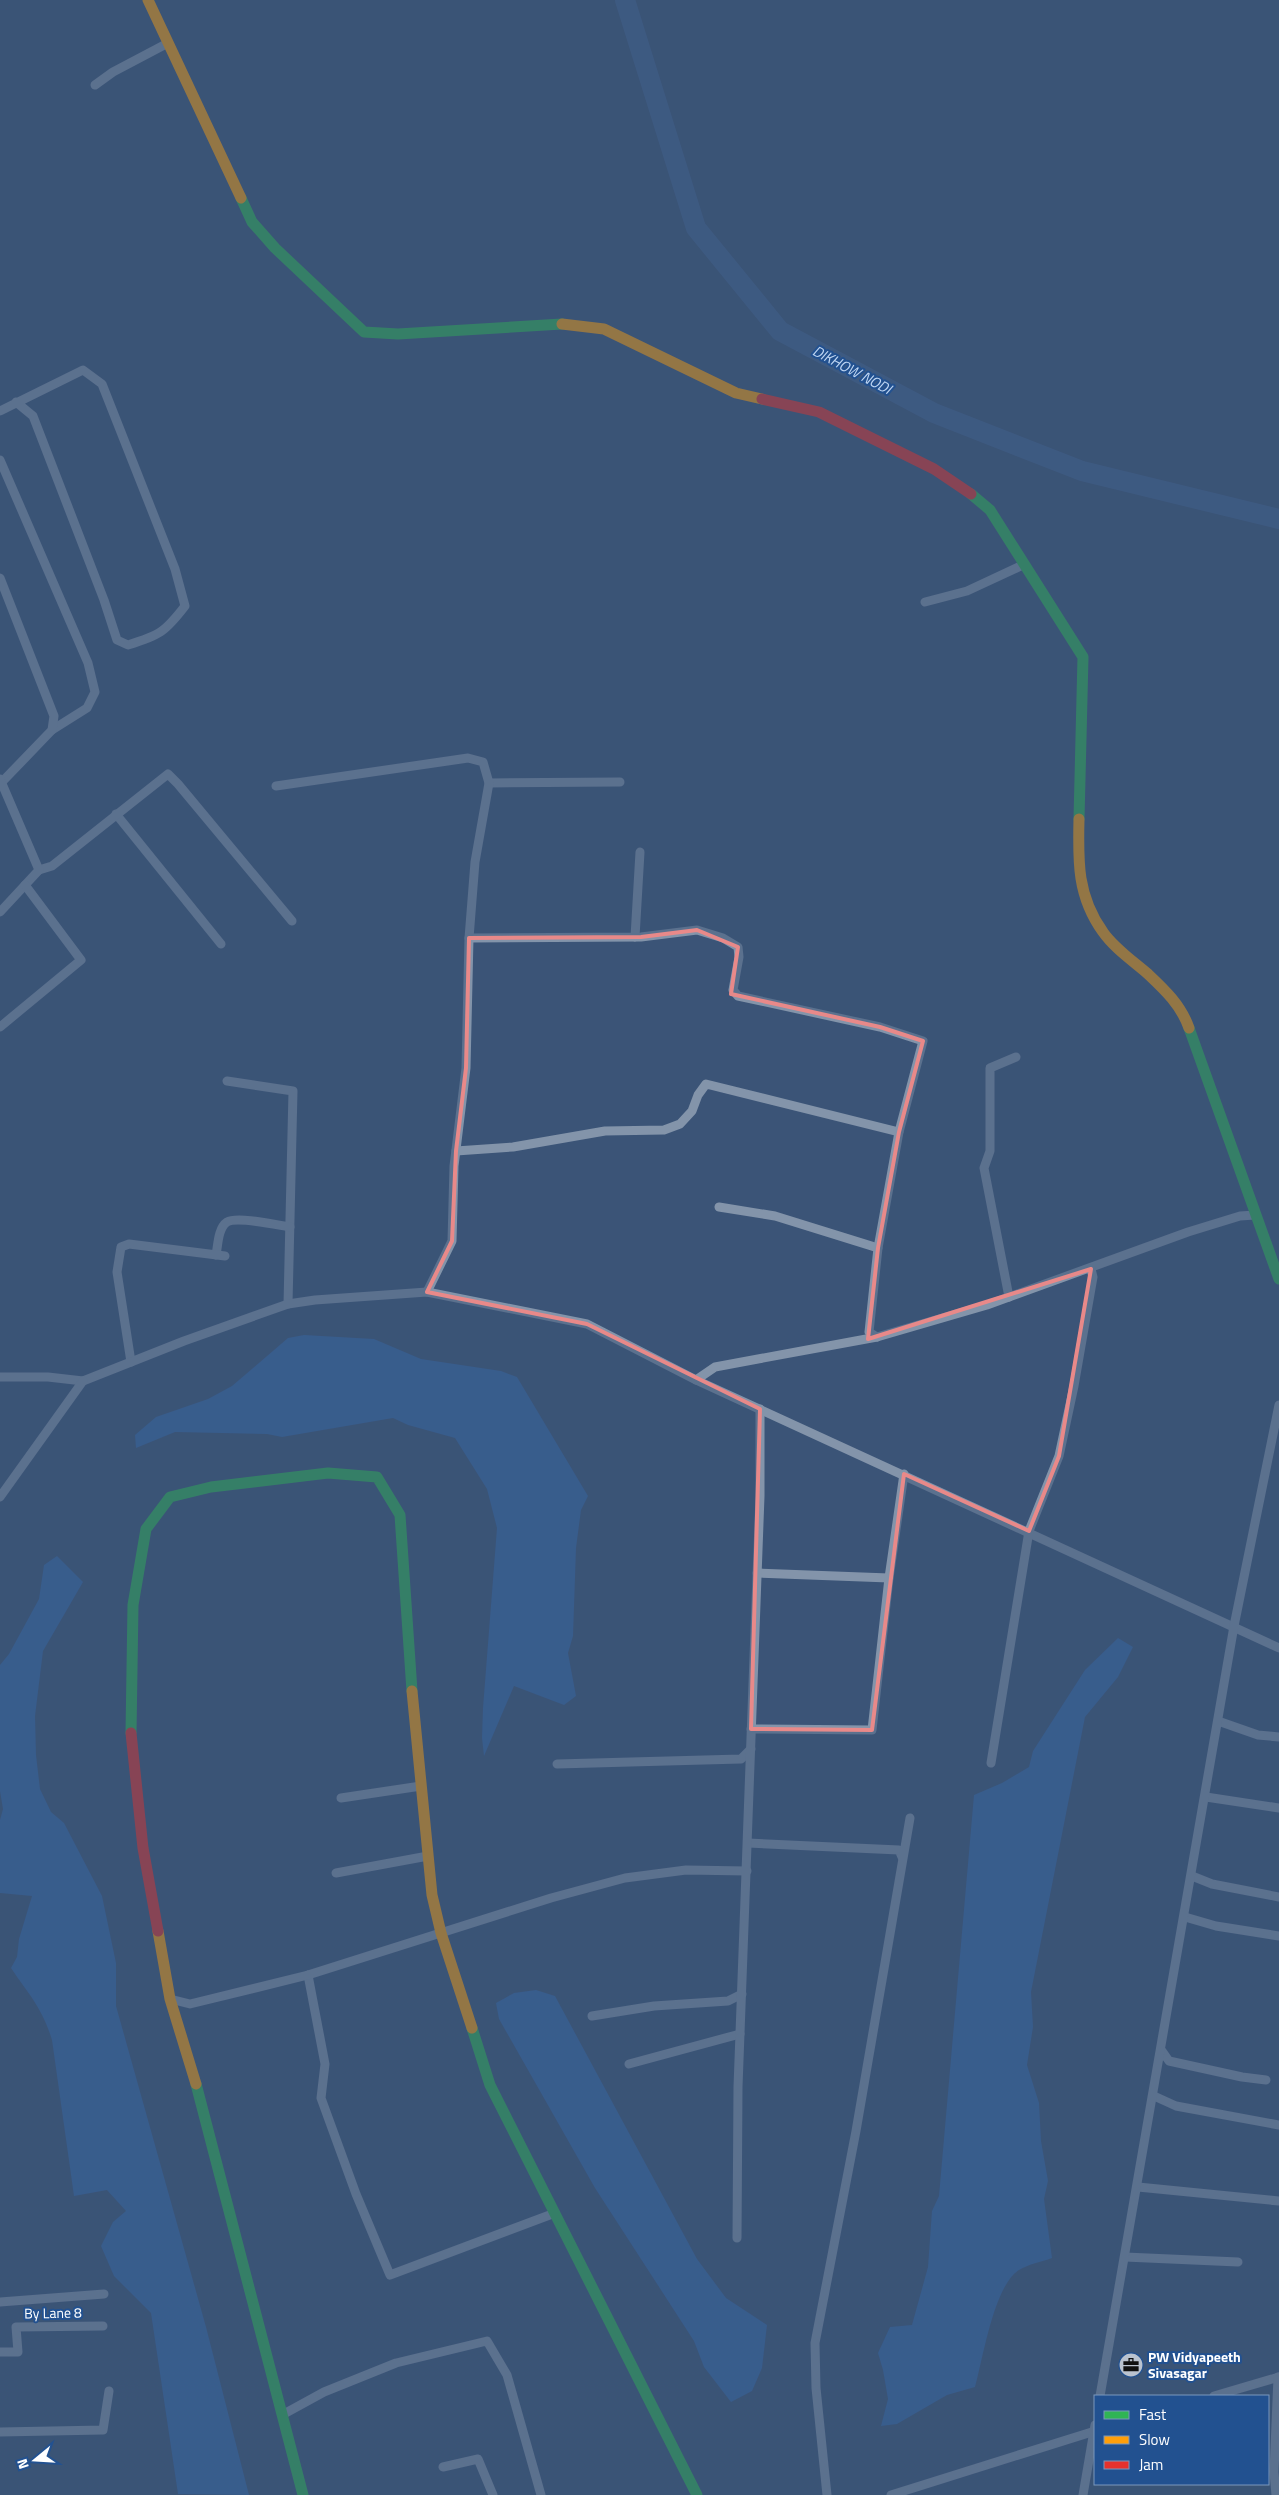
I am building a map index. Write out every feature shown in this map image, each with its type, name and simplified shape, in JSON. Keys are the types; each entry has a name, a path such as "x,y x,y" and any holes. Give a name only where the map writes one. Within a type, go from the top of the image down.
{"street":[{"path":"148,0 252,222 275,248 364,332 398,334 570,323 604,330 736,393 818,412 934,469 956,483 990,510 1023,565 1083,657 1078,871 1086,900 1103,933 1172,996 1185,1017 1254,1215 1279,1279"},
{"path":"95,86 113,72 168,43"},
{"path":"0,411 16,402 83,370 102,384 175,569 183,596 185,606 168,628 149,638 128,645 117,640 104,600 33,416 16,402"},
{"path":"0,460 88,663 95,692 87,708 52,730 1,780 40,870"},
{"path":"925,602 967,591 1023,565"},
{"path":"0,578 54,716 52,730"},
{"path":"276,786 468,758 483,762 489,783 475,862 469,938 466,1068 456,1151 452,1241 427,1292"},
{"path":"0,912 40,870 52,866 168,774 292,921"},
{"path":"489,783 620,782"},
{"path":"116,814 221,944"},
{"path":"635,936 640,852"},
{"path":"0,1028 82,960 25,885"},
{"path":"469,938 635,936 702,931 738,947 739,957 733,990 738,996 880,1027 923,1041 899,1132 878,1248 869,1332 876,1337"},
{"path":"1009,1298 984,1168 990,1151 990,1068 1016,1057"},
{"path":"227,1081 293,1091 288,1304"},
{"path":"456,1151 513,1147 605,1131 664,1130 680,1124 692,1111 698,1095 706,1084 899,1132"},
{"path":"719,1207 775,1216 878,1248"},
{"path":"696,1380 715,1368 876,1337 1009,1298 1188,1232 1240,1216 1254,1215"},
{"path":"131,1362 117,1272 118,1254 121,1247 129,1244 220,1255 220,1231 226,1222 235,1219 290,1227"},
{"path":"991,1763 1029,1531 1059,1456 1091,1286 1091,1269"},
{"path":"0,1377 48,1377 83,1381 288,1304 427,1292 587,1324 696,1380 1029,1531 1279,1648"},
{"path":"0,1497 83,1381"},
{"path":"1100,2395 1162,2051 1234,1626 1279,1405"},
{"path":"737,2238 740,2034 757,1573 760,1409"},
{"path":"303,2495 202,2103 170,1999 143,1848 131,1741 133,1605 146,1529 170,1497 211,1488 328,1473 377,1477 400,1516 411,1681 432,1895 441,1933 490,2085 698,2495"},
{"path":"752,1729 872,1730 889,1578 904,1474"},
{"path":"757,1573 889,1578"},
{"path":"1218,1721 1258,1735 1279,1737"},
{"path":"557,1764 741,1759 751,1749"},
{"path":"341,1798 421,1786"},
{"path":"1206,1797 1279,1808"},
{"path":"827,2495 816,2388 815,2343 856,2131 910,1818"},
{"path":"748,1843 899,1850 902,1857"},
{"path":"336,1873 428,1856"},
{"path":"170,1999 190,2004 308,1975 551,1898 625,1878 686,1870 746,1871"},
{"path":"1192,1876 1212,1884 1279,1896"},
{"path":"1185,1917 1216,1926 1279,1936"},
{"path":"308,1975 326,2064 321,2098 356,2194 390,2274 556,2213"},
{"path":"592,2016 654,2006 728,2001 742,1994"},
{"path":"629,2064 740,2034"},
{"path":"1162,2051 1169,2061 1266,2080"},
{"path":"1154,2096 1176,2106 1279,2125"},
{"path":"1138,2187 1279,2201"},
{"path":"1125,2257 1238,2262"},
{"path":"0,2302 104,2294"},
{"name":"By Lane 8","path":"0,2352 18,2352 16,2327 104,2326"},
{"path":"282,2415 324,2392 396,2363 487,2341 507,2375 541,2495"},
{"path":"1217,2395 1278,2377 1274,2472 1276,2495"},
{"path":"0,2432 103,2430 109,2391"},
{"path":"891,2495 1094,2429"},
{"path":"1083,2495 1094,2434"},
{"path":"443,2467 478,2459 493,2495"}],"highlighted area":[{"path":"697,930 738,947 731,994 880,1027 923,1041 899,1132 878,1248 868,1339 1091,1269 1059,1456 1029,1531 904,1474 872,1730 751,1729 760,1409 587,1324 427,1292 452,1241 456,1151 466,1068 469,938 641,937"}],"shaded area":[{"path":"304,1335 374,1339 421,1359 501,1371 517,1377 588,1496 581,1510 576,1548 573,1636 568,1653 576,1696 564,1705 514,1686 484,1756 482,1738 483,1708 497,1528 487,1489 455,1438 408,1425 393,1418 282,1437 267,1434 175,1432 136,1448 135,1435 156,1417 208,1399 232,1386 288,1338"},
{"path":"57,1556 83,1582 43,1651 35,1716 36,1755 40,1789 51,1812 64,1823 102,1896 116,1963 116,2006 206,2327 249,2495 178,2494 151,2313 114,2276 101,2246 113,2222 126,2211 107,2190 74,2196 52,2040 39,2010 11,1968 17,1957 19,1939 32,1896 0,1893 0,1820 3,1809 0,1791 0,1665 9,1654 39,1599 44,1565"},
{"path":"1118,1638 1133,1647 1118,1677 1085,1717 1031,1992 1033,2027 1027,2065 1039,2103 1041,2141 1048,2181 1044,2199 1052,2258 1019,2270 1010,2278 996,2306 975,2387 947,2395 897,2424 881,2426 888,2399 878,2353 890,2327 912,2325 928,2267 932,2211 939,2196 974,1795 1002,1783 1029,1767 1033,1751 1085,1670"},
{"path":"536,1990 555,1996 697,2259 726,2298 767,2325 762,2368 752,2391 731,2402 704,2367 694,2341 595,2188 499,2019 496,2003 514,1993"}],"waterway":[{"name":"DIKHOW NODI","path":"625,0 696,228 780,331 934,413 1082,471 1279,519"}],"traffic: fast":[{"path":"241,198 252,222 275,248 364,332 398,334 562,324"},
{"path":"971,494 990,510 1083,657 1079,819"},
{"path":"1189,1028 1279,1279"},
{"path":"131,1733 133,1605 146,1529 170,1497 211,1487 328,1473 377,1477 400,1515 412,1691"},
{"path":"472,2028 490,2085 697,2495"},
{"path":"196,2084 303,2495"}],"traffic: slow":[{"path":"148,0 241,198"},
{"path":"562,324 604,329 736,393 762,399"},
{"path":"1079,819 1079,864 1081,878 1094,919 1113,943 1172,998 1182,1012 1189,1028"},
{"path":"412,1691 432,1895 441,1933 472,2028"},
{"path":"158,1931 170,1999 196,2084"}],"traffic: jam":[{"path":"762,399 819,412 934,469 971,494"},
{"path":"131,1733 143,1848 158,1931"}],"place":[{"name":"PW Vidyapeeth Sivasagar","path":"1131,2365"}]}
